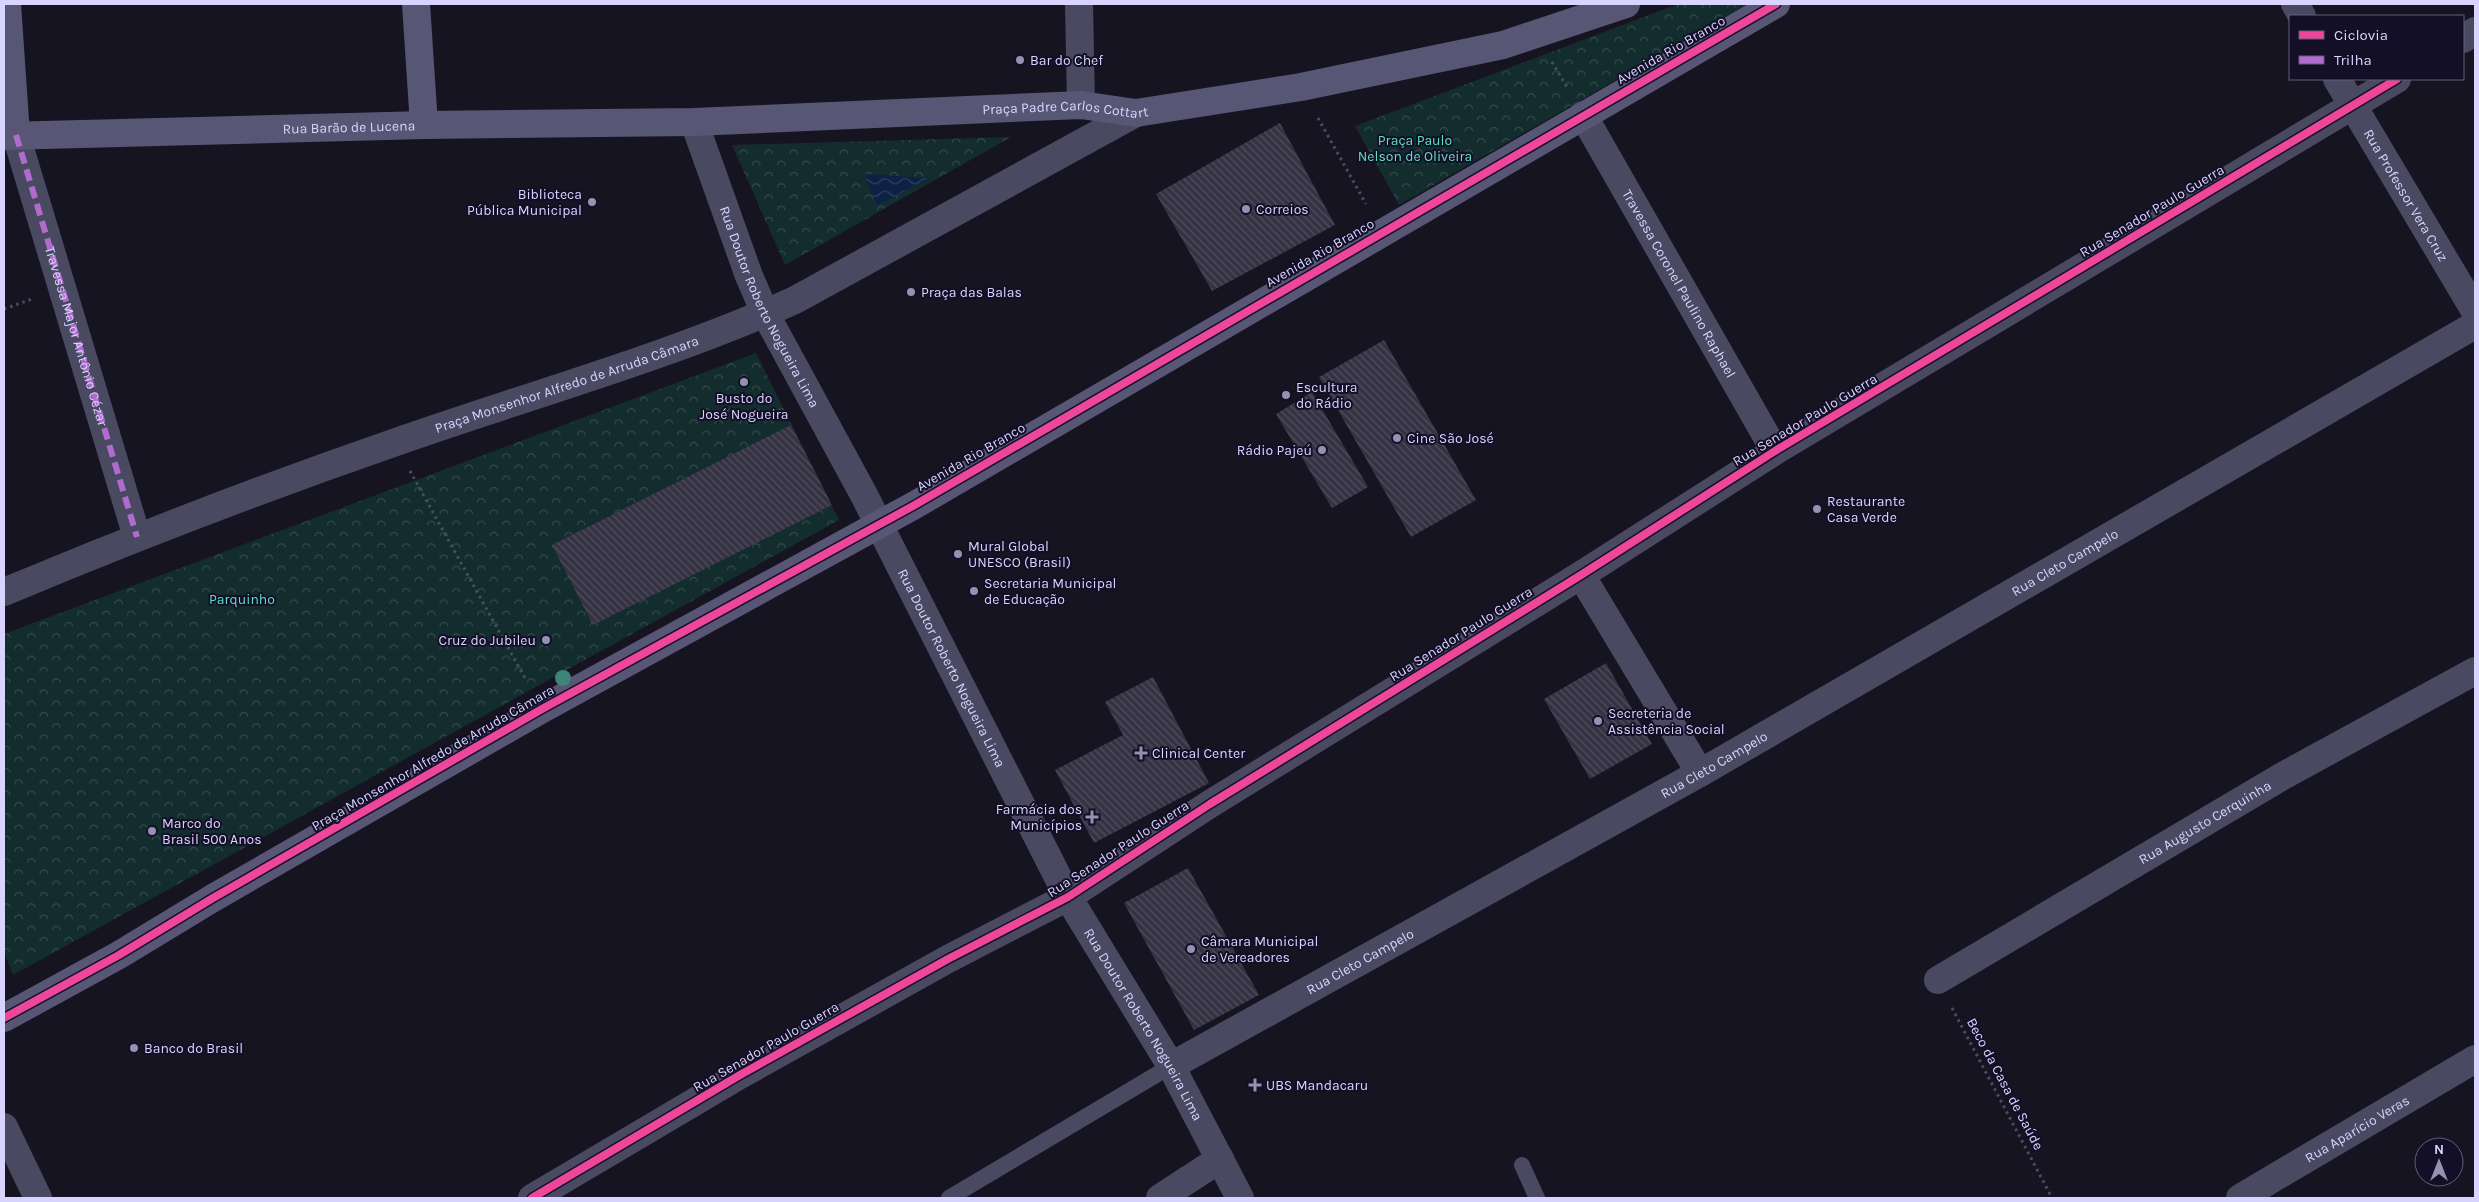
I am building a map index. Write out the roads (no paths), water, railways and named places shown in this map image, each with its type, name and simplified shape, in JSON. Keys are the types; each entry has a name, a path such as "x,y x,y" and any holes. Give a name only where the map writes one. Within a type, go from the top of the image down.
{"street":[{"path":"7,4 10,135"},
{"path":"416,4 424,125"},
{"path":"1079,4 1080,105"},
{"path":"1136,113 1300,87 1502,45 1626,4"},
{"name":"Avenida Rio Branco","path":"878,526 1776,4"},
{"path":"2295,4 2301,15"},
{"path":"2464,38 2475,31"},
{"name":"Rua Professor Vera Cruz","path":"2338,80 2475,311"},
{"name":"Rua Senador Paulo Guerra","path":"532,1198 740,1075 948,959 1068,898 1210,804 1582,575 1775,451 2395,80"},
{"name":"Praça Padre Carlos Cottart","path":"694,122 1080,105 1136,113"},
{"name":"Praça Padre Carlos Cottart","path":"766,313 795,300 1136,113"},
{"name":"Travessa Coronel Paulino Raphael","path":"1583,115 1775,451"},
{"name":"Rua Barão de Lucena","path":"10,135 424,125 694,122"},
{"name":"Rua Doutor Roberto Nogueira Lima","path":"694,122 749,276 766,313 826,422 1068,898 1171,1066 1240,1198"},
{"name":"Travessa Major Antônio Cézar","path":"10,135 136,537"},
{"name":"Praça Monsenhor Alfredo de Arruda Câmara","path":"4,592 136,537 394,442 720,332 766,313"},
{"name":"Rua Cleto Campelo","path":"1171,1066 1700,773 2475,325"},
{"name":"Praça Monsenhor Alfredo de Arruda Câmara","path":"4,1018 119,955 213,898 542,709 878,526"},
{"path":"1582,575 1700,773"},
{"name":"Rua Augusto Cerquinha","path":"1938,980 2281,777 2475,671"},
{"name":"Rua Aparício Veras","path":"2240,1198 2475,1059"},
{"path":"4,1127 38,1198"},
{"path":"4,1148 18,1198"},
{"path":"1160,1198 1220,1159"}],"lane":[{"name":"Rua Cleto Campelo","path":"949,1198 1171,1066"},
{"path":"1522,1165 1537,1198"}],"water":[{"path":"864,174 929,178 877,206"}],"place":[{"name":"Bar do Chef","path":"1020,60"},
{"name":"Biblioteca Pública Municipal","path":"592,202"},
{"name":"Correios","path":"1246,209"},
{"name":"Praça das Balas","path":"911,292"},
{"name":"Busto do José Nogueira","path":"744,382"},
{"name":"Escultura do Rádio","path":"1286,395"},
{"name":"Cine São José","path":"1397,438"},
{"name":"Rádio Pajeú","path":"1322,450"},
{"name":"Restaurante Casa Verde","path":"1817,509"},
{"name":"Mural Global UNESCO (Brasil)","path":"958,554"},
{"name":"Secretaria Municipal de Educação","path":"974,591"},
{"name":"Cruz do Jubileu","path":"546,640"},
{"name":"Secreteria de Assistência Social","path":"1598,721"},
{"name":"Clinical Center","path":"1141,753"},
{"name":"Farmácia dos Municípios","path":"1092,817"},
{"name":"Marco do Brasil 500 Anos","path":"152,831"},
{"name":"Câmara Municipal de Vereadores","path":"1191,949"},
{"name":"Banco do Brasil","path":"134,1048"},
{"name":"UBS Mandacaru","path":"1255,1085"}],"park label":[{"name":"Praça Paulo Nelson de Oliveira","path":"1415,148"},
{"name":"Parquinho","path":"242,599"}]}
